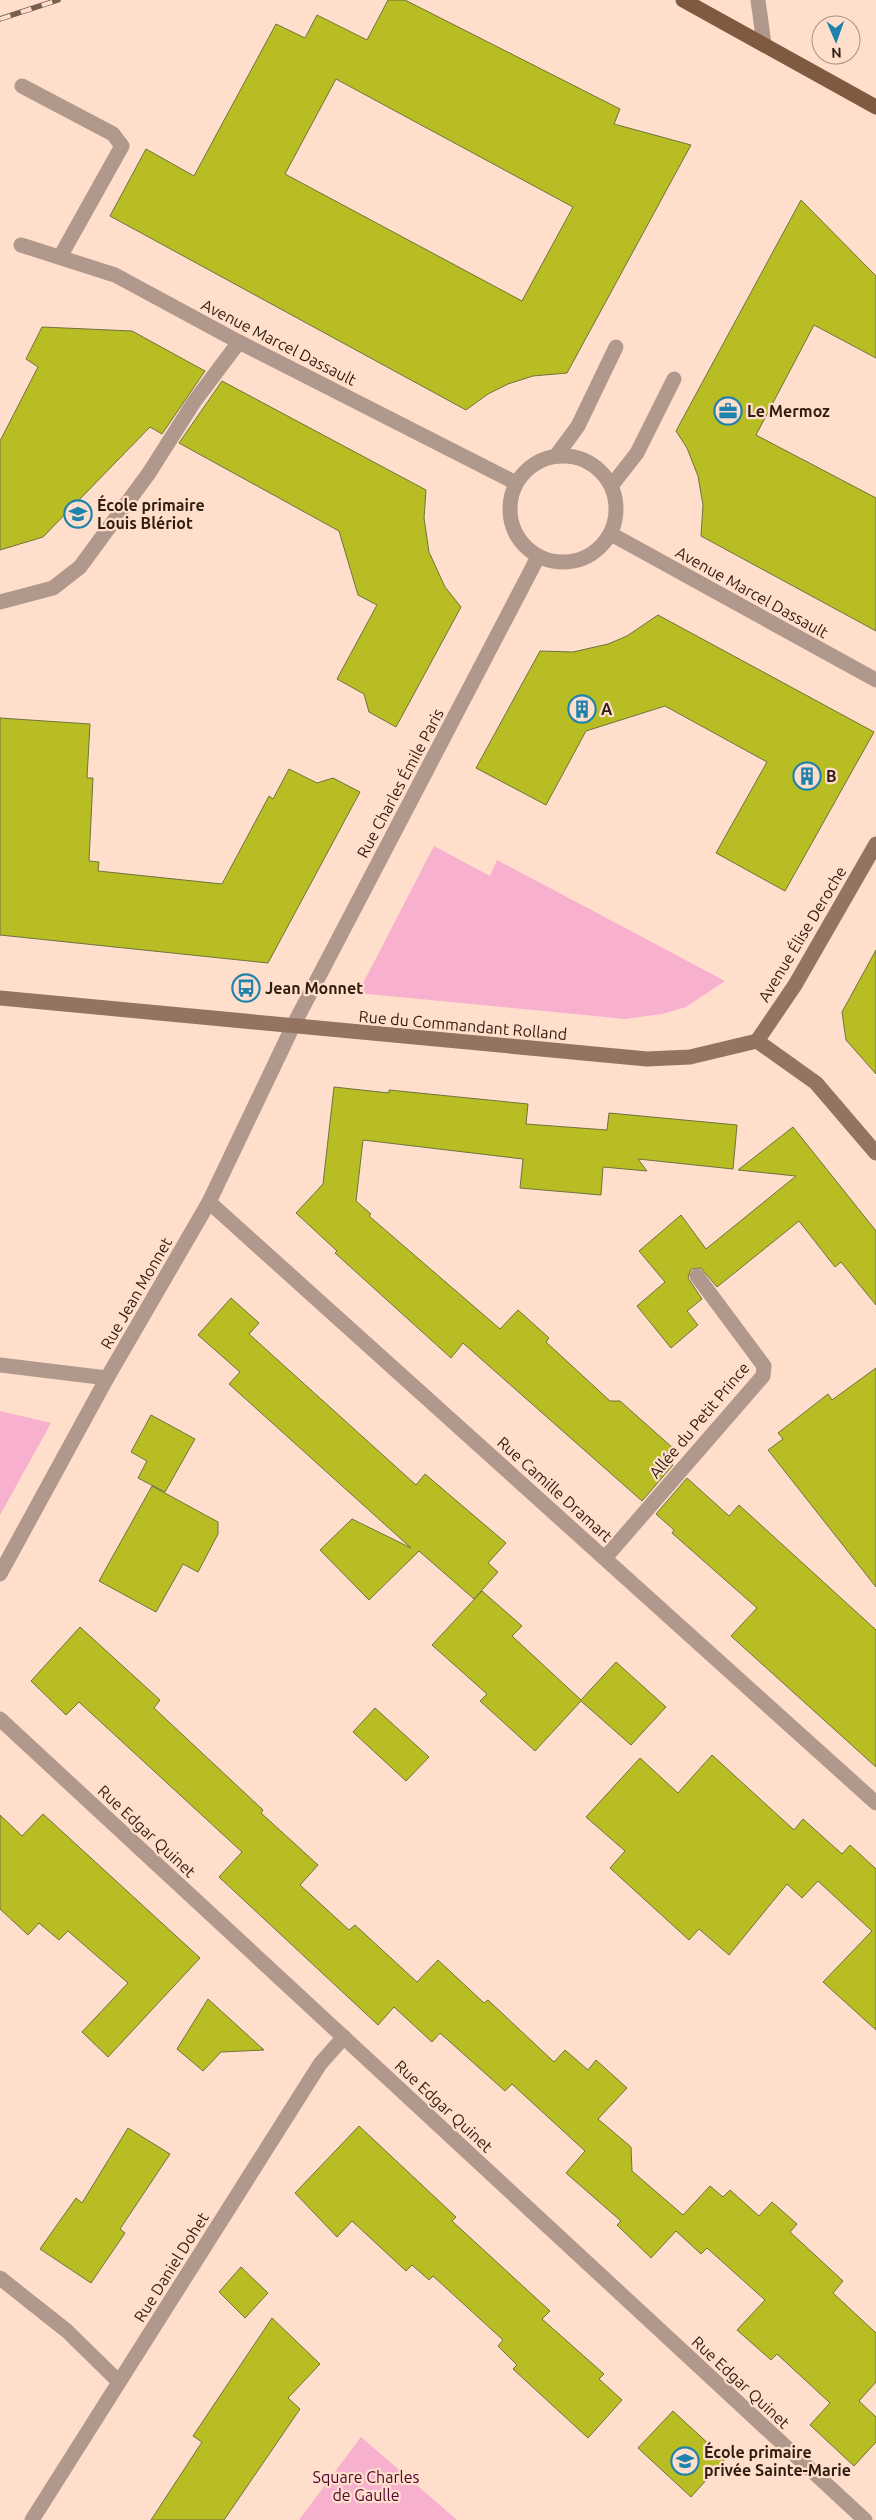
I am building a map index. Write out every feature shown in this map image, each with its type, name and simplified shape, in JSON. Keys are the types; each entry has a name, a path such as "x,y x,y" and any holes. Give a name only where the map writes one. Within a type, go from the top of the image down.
{"main road":[{"path":"683,0 876,107"}],"street":[{"path":"758,0 764,44"},
{"path":"22,86 113,134 122,146 60,258"},
{"name":"Avenue Marcel Dassault","path":"21,245 116,275 239,342 516,483"},
{"path":"0,602 53,588 80,567 149,472 194,402 239,342"},
{"path":"556,456 578,426 616,347"},
{"path":"612,485 637,453 674,379"},
{"path":"556,456 573,456 589,461 602,472 612,485 617,501 616,518 611,534 601,548 587,558 571,562 554,562 538,557 525,546 512,524 510,500 516,483 526,470 540,460 556,456"},
{"name":"Avenue Marcel Dassault","path":"611,534 876,680"},
{"name":"Rue Charles Émile Paris","path":"293,1026 538,557"},
{"name":"Avenue Élise Deroche","path":"757,1041 795,985 876,844"},
{"name":"Rue du Commandant Rolland","path":"0,998 647,1059 690,1057 757,1041"},
{"name":"Rue Jean Monnet","path":"0,1574 107,1378 210,1202 293,1026"},
{"path":"757,1041 816,1083 876,1153"},
{"name":"Rue Camille Dramart","path":"210,1202 876,1803"},
{"name":"Allée du Petit Prince","path":"605,1558 763,1376 764,1366 698,1276"},
{"path":"0,1364 107,1378"},
{"name":"Rue Edgar Quinet","path":"0,1719 865,2520"},
{"name":"Rue Daniel Dohet","path":"32,2520 320,2064 344,2037"},
{"path":"0,2278 66,2331 119,2382"}],"green space":[{"path":"434,846 490,876 497,860 725,981 686,1007 662,1014 625,1019 358,993"},
{"path":"0,1411 51,1423 0,1515"},
{"name":"Square Charles de Gaulle","path":"361,2437 457,2520 299,2520"}],"building":[{"path":"388,0 405,0 620,109 614,124 691,145 567,373 533,376 508,384 488,394 466,410 110,216 146,149 194,176 276,24 305,38 317,15 367,40","holes":["336,79 573,207 522,301 285,174"]},
{"name":"Le Mermoz","path":"801,200 876,276 876,358 814,325 756,435 876,498 876,631 701,536 703,505 698,476 687,448 676,431"},
{"path":"42,327 132,331 205,371 162,434 150,427 43,537 0,550 0,441 38,367 26,359"},
{"path":"222,381 426,490 424,518 429,552 445,587 461,607 396,727 369,712 364,694 337,679 377,605 358,595 339,531 179,443"},
{"path":"658,615 874,732 785,891 716,853 767,762 665,706 586,731 546,805 476,768 540,651 573,652 608,644 627,636"},
{"path":"0,718 90,724 87,778 93,778 89,861 99,862 98,871 222,884 269,796 273,799 289,769 317,783 333,778 360,792 268,963 0,935"},
{"path":"876,950 876,1074 846,1040 842,1012"},
{"path":"334,1087 389,1093 389,1090 528,1104 526,1124 607,1130 609,1113 737,1125 733,1169 638,1159 647,1171 603,1167 601,1195 520,1188 523,1159 363,1140 356,1201 371,1214 369,1216 500,1329 518,1310 549,1338 546,1342 610,1401 620,1401 674,1449 665,1459 673,1465 642,1501 463,1343 451,1358 335,1253 337,1251 296,1213 323,1184"},
{"path":"793,1127 876,1231 876,1305 841,1262 835,1267 799,1221 717,1287 701,1268 691,1269 688,1278 702,1299 687,1311 698,1325 671,1348 637,1306 665,1282 639,1251 681,1215 706,1249 796,1176 738,1170"},
{"path":"231,1298 259,1323 249,1334 416,1485 425,1474 506,1543 488,1563 498,1572 474,1599 419,1551 369,1600 320,1550 352,1519 411,1548 229,1384 240,1372 198,1335"},
{"path":"876,1368 876,1587 768,1450 783,1439 778,1433 828,1394 832,1400"},
{"path":"151,1415 195,1439 165,1492 138,1478 147,1461 131,1452"},
{"path":"687,1478 729,1516 739,1505 876,1630 876,1767 731,1636 757,1608 672,1533 674,1530 656,1514"},
{"path":"152,1486 218,1522 218,1534 198,1572 183,1564 156,1612 99,1581"},
{"path":"482,1591 522,1626 512,1636 581,1700 616,1662 666,1707 631,1745 581,1701 535,1751 480,1701 487,1694 432,1645"},
{"path":"80,1627 160,1700 154,1708 263,1810 261,1813 318,1865 300,1885 349,1930 355,1925 417,1982 438,1960 484,2003 488,2000 554,2062 565,2050 588,2070 596,2060 627,2088 598,2119 631,2147 632,2171 683,2215 710,2186 723,2197 730,2190 759,2216 772,2202 797,2224 790,2232 843,2281 833,2293 876,2333 876,2382 859,2401 876,2417 876,2442 854,2466 810,2425 830,2403 777,2354 771,2360 737,2330 765,2300 707,2248 701,2254 676,2231 651,2258 617,2225 621,2221 566,2173 585,2151 512,2084 505,2091 440,2033 432,2042 394,2007 378,2025 219,1877 242,1852 79,1702 66,1715 31,1681"},
{"path":"375,1708 429,1757 406,1781 353,1732"},
{"path":"712,1755 794,1830 803,1819 842,1854 850,1845 876,1869 876,2030 823,1982 872,1931 818,1881 802,1898 787,1884 729,1955 699,1929 689,1940 610,1868 625,1851 586,1817 640,1758 678,1793"},
{"path":"43,1814 200,1958 108,2057 82,2032 128,1983 68,1931 59,1940 39,1923 28,1935 0,1909 0,1815 22,1836"},
{"path":"208,1999 264,2050 221,2052 203,2071 177,2049"},
{"path":"359,2126 456,2217 452,2221 550,2311 542,2319 604,2374 599,2379 622,2400 588,2438 513,2369 517,2365 498,2346 503,2340 433,2276 429,2280 412,2265 406,2271 352,2221 337,2237 295,2193"},
{"path":"128,2128 170,2154 120,2229 125,2233 91,2283 40,2249 76,2198 82,2203"},
{"path":"241,2267 268,2293 245,2318 219,2292"},
{"path":"272,2318 320,2364 288,2398 300,2409 224,2520 151,2520 202,2442 193,2436"},
{"path":"673,2411 725,2459 691,2497 638,2448"}],"railway":[{"path":"0,19 58,0"}],"place":[{"name":"Le Mermoz","path":"728,411"},
{"name":"École primaire Louis Blériot","path":"78,514"},
{"name":"A","path":"582,709"},
{"name":"B","path":"807,776"},
{"name":"Jean Monnet","path":"246,988"},
{"name":"École primaire privée Sainte-Marie","path":"685,2461"}]}
